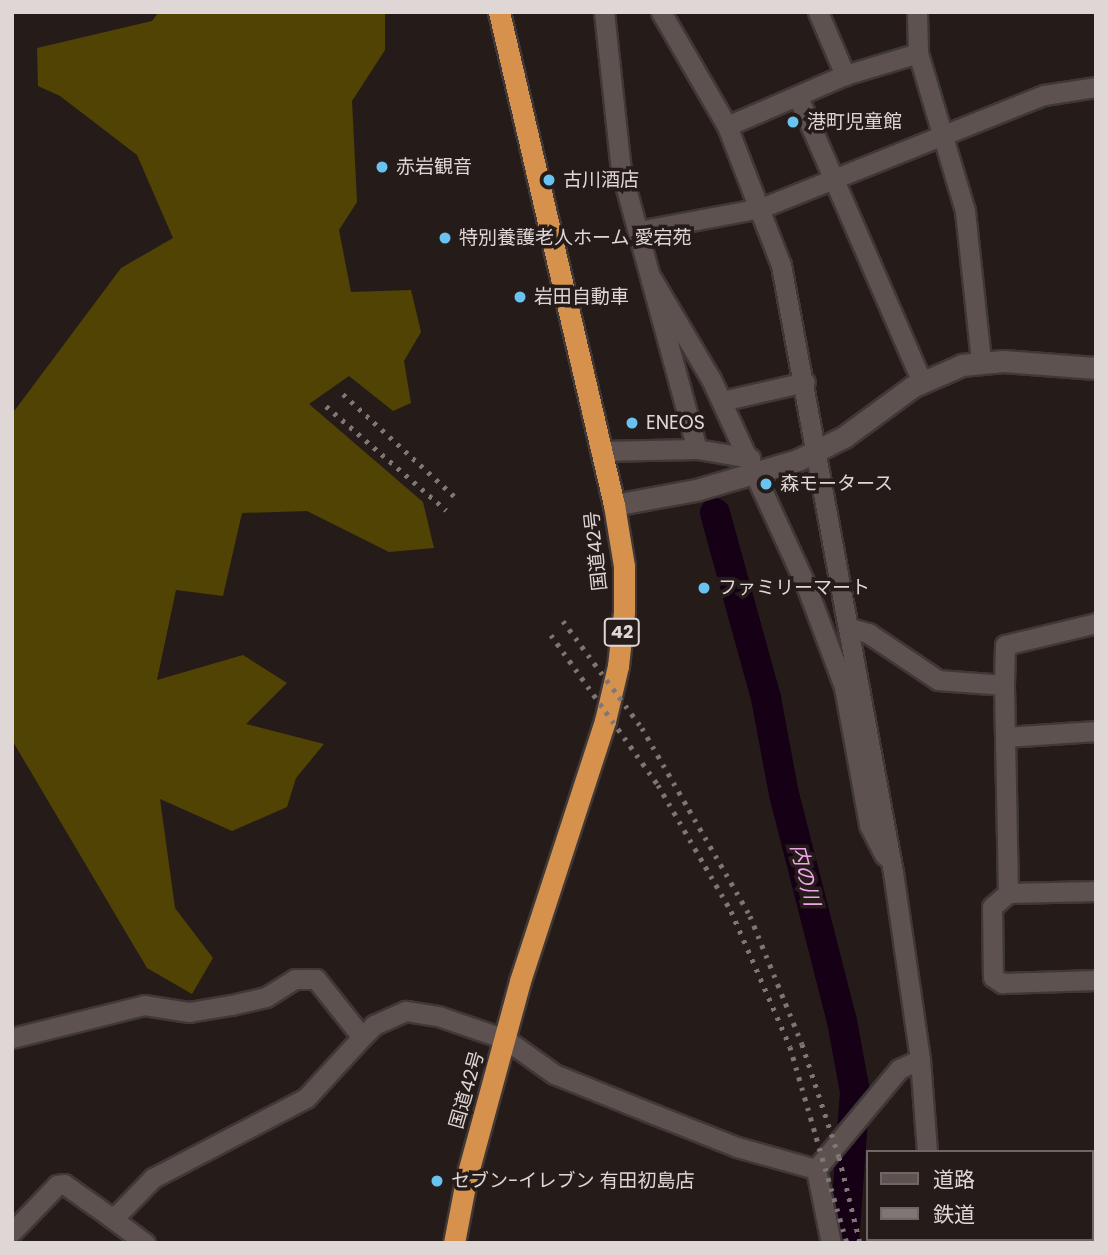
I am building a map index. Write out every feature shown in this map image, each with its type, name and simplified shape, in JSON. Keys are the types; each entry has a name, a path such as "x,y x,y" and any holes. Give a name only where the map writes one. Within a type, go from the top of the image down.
{"highway":[{"name":"国道42号","path":"454,1243 466,1180 505,1039 595,757 618,666 624,566 614,505 499,12"}],"street":[{"path":"604,12 616,143 697,449"},
{"path":"661,12 727,126 781,265 806,382 893,872 920,1059 927,1150"},
{"path":"818,12 845,75"},
{"path":"918,12 918,53 965,211 981,361"},
{"path":"727,126 845,75 918,53"},
{"path":"638,231 761,208 940,133 1044,95 1096,87"},
{"path":"798,97 922,382"},
{"path":"652,279 722,401 754,465 839,675 869,825 893,872"},
{"path":"614,505 754,465 817,452 922,382 981,361 1096,369"},
{"path":"722,401 806,382"},
{"path":"600,451 697,449 754,465"},
{"path":"1007,893 1005,645 1096,624"},
{"path":"849,628 868,633 938,680 1004,685"},
{"path":"1005,737 1096,731"},
{"path":"1096,891 1007,893 992,907 993,977 1002,984 1096,981"},
{"path":"12,1038 144,1005 189,1012 231,1005 266,997 304,978 316,979 332,994 362,1037"},
{"path":"109,1216 117,1215 153,1178 306,1098 374,1025 406,1011 438,1016 505,1039 567,1079 737,1147 816,1169"},
{"path":"831,1243 814,1178 816,1169 899,1069 920,1059"},
{"path":"12,1232 57,1185 64,1184 145,1243"}],"shaded area":[{"path":"159,12 385,12 385,50 352,101 357,202 339,230 351,292 411,290 421,332 404,361 411,403 393,411 349,376 309,404 423,502 434,548 389,552 307,511 242,513 223,596 176,590 157,680 243,655 287,683 246,724 324,744 296,778 287,807 232,831 160,799 175,908 213,958 192,994 147,968 12,740 12,414 121,268 173,238 137,155 60,96 38,86 37,48 152,21"}],"waterway":[{"name":"内の川","path":"715,513 766,698 784,794 842,1021 855,1092 844,1243"}],"railway":[{"path":"343,394 454,496"},
{"path":"326,406 446,510"},
{"path":"563,621 642,728 750,916 802,1044 839,1157 860,1243"},
{"path":"551,635 658,785 731,911 790,1047 847,1243"}],"place":[{"name":"港町児童館","path":"793,122"},
{"name":"赤岩観音","path":"382,167"},
{"name":"古川酒店","path":"549,180"},
{"name":"特別養護老人ホーム 愛宕苑","path":"445,238"},
{"name":"岩田自動車","path":"520,297"},
{"name":"ENEOS","path":"632,423"},
{"name":"森モータース","path":"766,484"},
{"name":"ファミリーマート","path":"704,588"},
{"name":"セブン-イレブン 有田初島店","path":"437,1181"}]}
